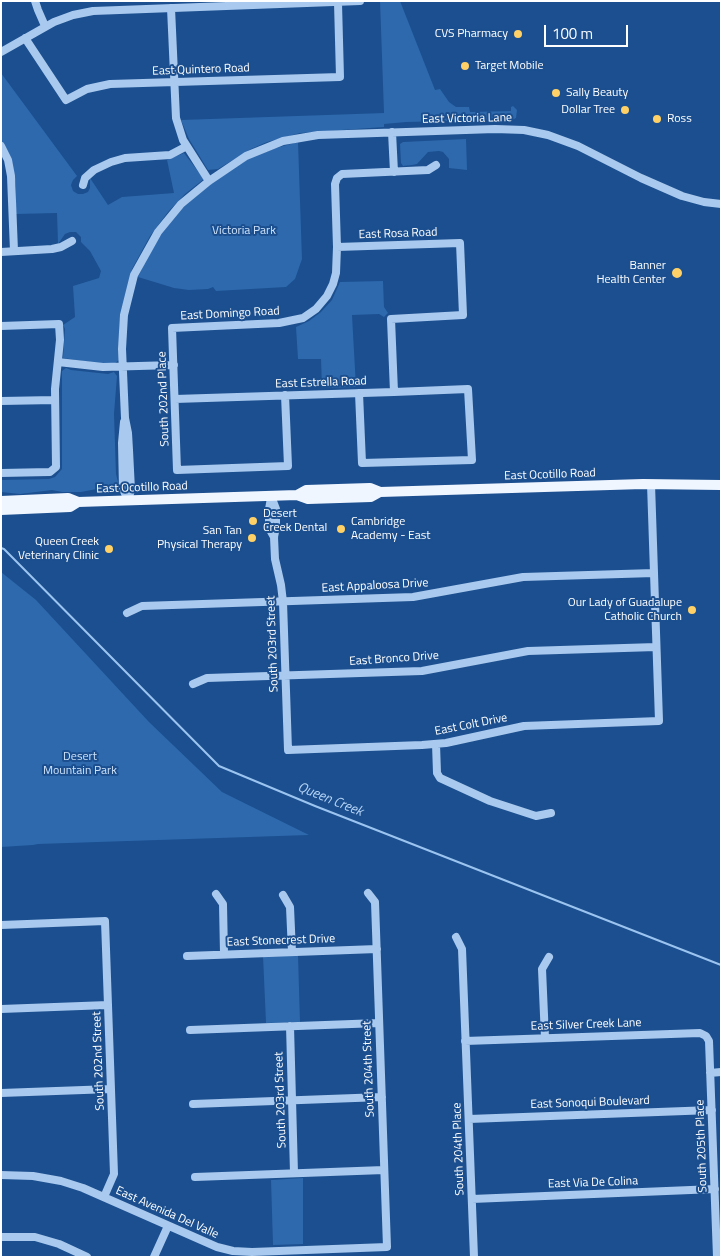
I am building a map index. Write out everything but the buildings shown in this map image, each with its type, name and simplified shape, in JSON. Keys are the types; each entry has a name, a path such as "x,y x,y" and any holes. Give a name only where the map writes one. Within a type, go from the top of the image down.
{"main road":[{"name":"East Ocotillo Road","path":"1,500 68,498 78,502 296,495 308,499 371,497 380,492 651,484 721,485"},
{"name":"East Ocotillo Road","path":"1,510 70,507 78,502"}],"street":[{"path":"36,1 45,26"},
{"path":"1,52 45,26 73,15 92,12 360,1"},
{"name":"East Quintero Road","path":"25,38 66,100 81,91 101,85 340,77 338,3"},
{"path":"171,8 176,118 180,133 209,181"},
{"name":"East Victoria Lane","path":"128,501 124,489 122,442 125,418 122,339 124,315 134,275 149,246 181,204 209,181 246,156 283,141 318,135 496,129 540,132 578,146 649,182 682,196 721,204"},
{"path":"392,132 394,172"},
{"path":"1,146 8,160 11,176 14,251"},
{"path":"83,185 85,178 94,170 111,162 125,158 170,155 187,146"},
{"path":"337,248 334,184 337,178 342,174 428,170 436,165"},
{"path":"1,177 11,176"},
{"path":"1,252 52,250 72,241"},
{"name":"East Rosa Road","path":"337,248 460,243 463,315 391,318 394,392"},
{"name":"East Domingo Road","path":"172,328 279,324 303,318 316,309 327,296 333,284 338,262 337,248"},
{"path":"1,326 59,324 55,400 57,463 55,469 50,472 1,474"},
{"name":"South 202nd Place","path":"172,328 177,470 288,466 285,395"},
{"path":"58,362 103,367 174,365"},
{"name":"East Estrella Road","path":"175,399 285,395 468,390 472,460 362,463 359,393"},
{"path":"1,401 55,400"},
{"path":"651,484 656,647"},
{"name":"South 203rd Street","path":"271,496 276,509 275,559 282,585 288,750"},
{"name":"East Appaloosa Drive","path":"127,613 142,606 413,597 523,577 654,573"},
{"name":"East Bronco Drive","path":"193,684 207,678 422,671 528,651 656,647"},
{"name":"East Colt Drive","path":"288,750 436,744 524,726 659,721 656,647"},
{"path":"436,744 437,772 440,778 490,801 536,816 551,813"},
{"name":"South 204th Street","path":"368,892 375,902 387,1247"},
{"path":"216,894 223,904 224,954"},
{"path":"284,895 290,907 292,952"},
{"name":"South 202nd Street","path":"1,925 105,921 114,1174 104,1198"},
{"name":"South 204th Place","path":"456,938 462,949 474,1257"},
{"name":"East Stonecrest Drive","path":"187,956 377,949"},
{"path":"545,1038 542,969 549,957"},
{"path":"1,1009 108,1005"},
{"path":"190,1030 379,1023"},
{"name":"South 203rd Street","path":"290,1026 294,1174"},
{"name":"East Silver Creek Lane","path":"466,1041 700,1032 706,1036"},
{"name":"South 205th Place","path":"706,1036 709,1041 712,1110 717,1150 715,1189 718,1227 717,1257"},
{"path":"710,1073 721,1072"},
{"path":"1,1093 111,1089"},
{"path":"193,1104 382,1097"},
{"name":"East Sonoqui Boulevard","path":"469,1119 712,1110"},
{"path":"194,1177 384,1170"},
{"name":"East Avenida Del Valle","path":"1,1175 33,1176 61,1181 217,1247 233,1251 294,1254 387,1247"},
{"name":"East Via De Colina","path":"472,1199 715,1189"},
{"path":"154,1257 168,1226"},
{"path":"1,1237 35,1237 59,1244 87,1257"}],"green space":[{"path":"380,1 400,1 435,90 440,89 449,102 456,107 469,107 470,112 511,111 513,106 517,110 516,118 510,121 406,122 384,124 384,127 300,133 267,142 251,149 218,169 208,170 189,139 181,120 384,113"},
{"path":"1,73 77,176 71,185 73,191 78,194 88,192 90,178 108,205 122,197 174,193 167,160 184,153 204,179 185,194 168,212 150,236 132,269 120,319 119,360 114,364 63,358 65,329 63,325 75,317 73,286 99,278 101,271 90,251 81,242 81,237 76,232 65,234 58,244 57,213 16,214 16,186 12,162 1,140"},
{"path":"466,139 467,170 449,168 449,159 443,152 439,151 428,152 417,164 403,166 401,163 400,144 403,142"},
{"name":"Victoria Park","path":"298,142 302,259 295,279 286,287 216,291 213,287 189,290 174,288 138,277 154,244 181,208 225,173 247,159"},
{"path":"383,281 384,307 388,313 384,317 379,314 352,315 356,387 322,388 321,359 298,359 296,327 309,321 321,312 332,300 340,282"},
{"path":"66,368 108,374 114,372 117,376 114,414 116,474 119,486 114,491 102,488 81,492 52,490 20,494 1,492 1,480 49,479 55,477 62,469 62,371"},
{"name":"Desert Mountain Park","path":"1,572 36,600 149,722 222,792 309,835 38,844 1,847"},
{"path":"298,955 300,1022 266,1023 263,956"},
{"path":"303,1178 303,1244 273,1245 271,1180"}],"waterway":[{"name":"Queen Creek","path":"1,548 219,766 315,806 721,965"}],"place":[{"name":"CVS Pharmacy","path":"518,34"},
{"name":"Target Mobile","path":"465,66"},
{"name":"Sally Beauty","path":"556,93"},
{"name":"Dollar Tree","path":"625,110"},
{"name":"Ross","path":"657,119"},
{"name":"Banner Health Center","path":"677,273"},
{"name":"Desert Creek Dental","path":"253,521"},
{"name":"Cambridge Academy - East","path":"341,529"},
{"name":"San Tan Physical Therapy","path":"252,538"},
{"name":"Queen Creek Veterinary Clinic","path":"109,549"},
{"name":"Our Lady of Guadalupe Catholic Church","path":"692,610"}]}
